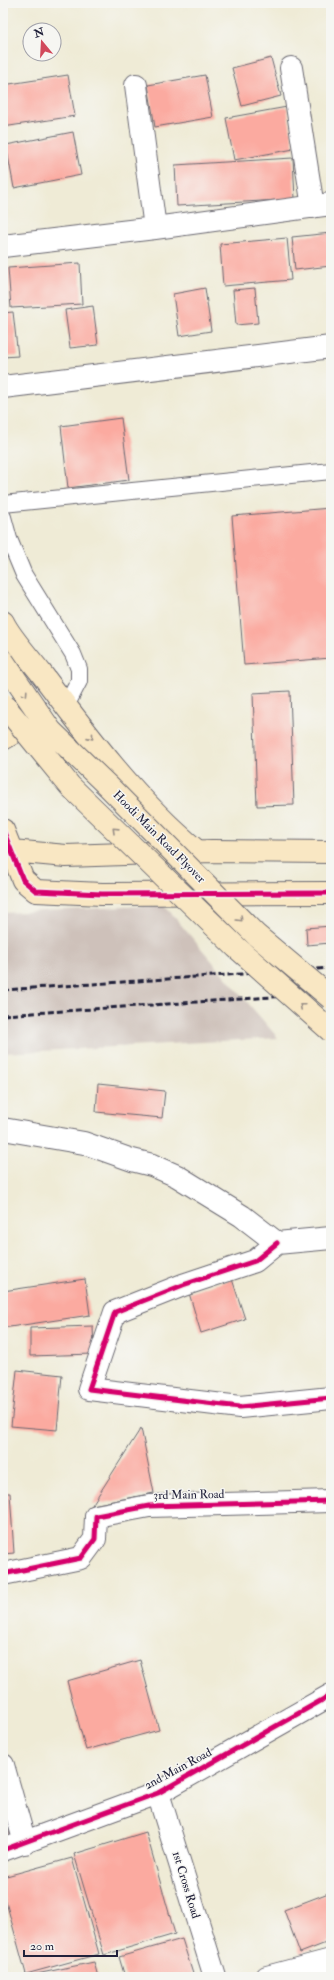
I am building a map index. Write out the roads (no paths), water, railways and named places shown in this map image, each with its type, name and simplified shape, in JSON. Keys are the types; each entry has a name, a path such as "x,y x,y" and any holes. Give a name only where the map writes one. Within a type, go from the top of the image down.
{"street":[{"path":"3,246 155,228 322,205 291,68"},
{"path":"136,85 155,228"},
{"path":"3,387 331,346"},
{"path":"3,622 65,705 124,778 175,833 197,851"},
{"name":"Hoodi Main Road Flyover","path":"3,661 51,731 109,787 256,935 331,998"},
{"name":"Hoodi Main Road Flyover","path":"3,704 70,786 236,947 331,1032"},
{"path":"3,739 65,705"},
{"path":"7,843 66,856 197,851 331,852"},
{"path":"7,843 23,880 36,891 102,894 331,893"},
{"path":"3,1129 84,1143 132,1160 152,1165 177,1176 236,1212 277,1243"},
{"path":"331,1238 277,1243 255,1261 183,1284 115,1312 88,1389 240,1407 331,1398"},
{"name":"3rd Main Road","path":"3,1574 81,1558 95,1539 96,1516 149,1506 331,1501"},
{"name":"2nd Main Road","path":"3,1850 158,1793 331,1695"},
{"path":"3,1765 25,1843"},
{"name":"1st Cross Road","path":"158,1793 215,1977"},
{"path":"267,1977 331,1960"}],"lane":[{"path":"3,504 331,471"},
{"path":"3,517 9,539 24,575 73,654 79,669 79,681 65,705"}],"railway":[{"path":"3,990 331,968"},
{"path":"3,1015 331,993"}]}
